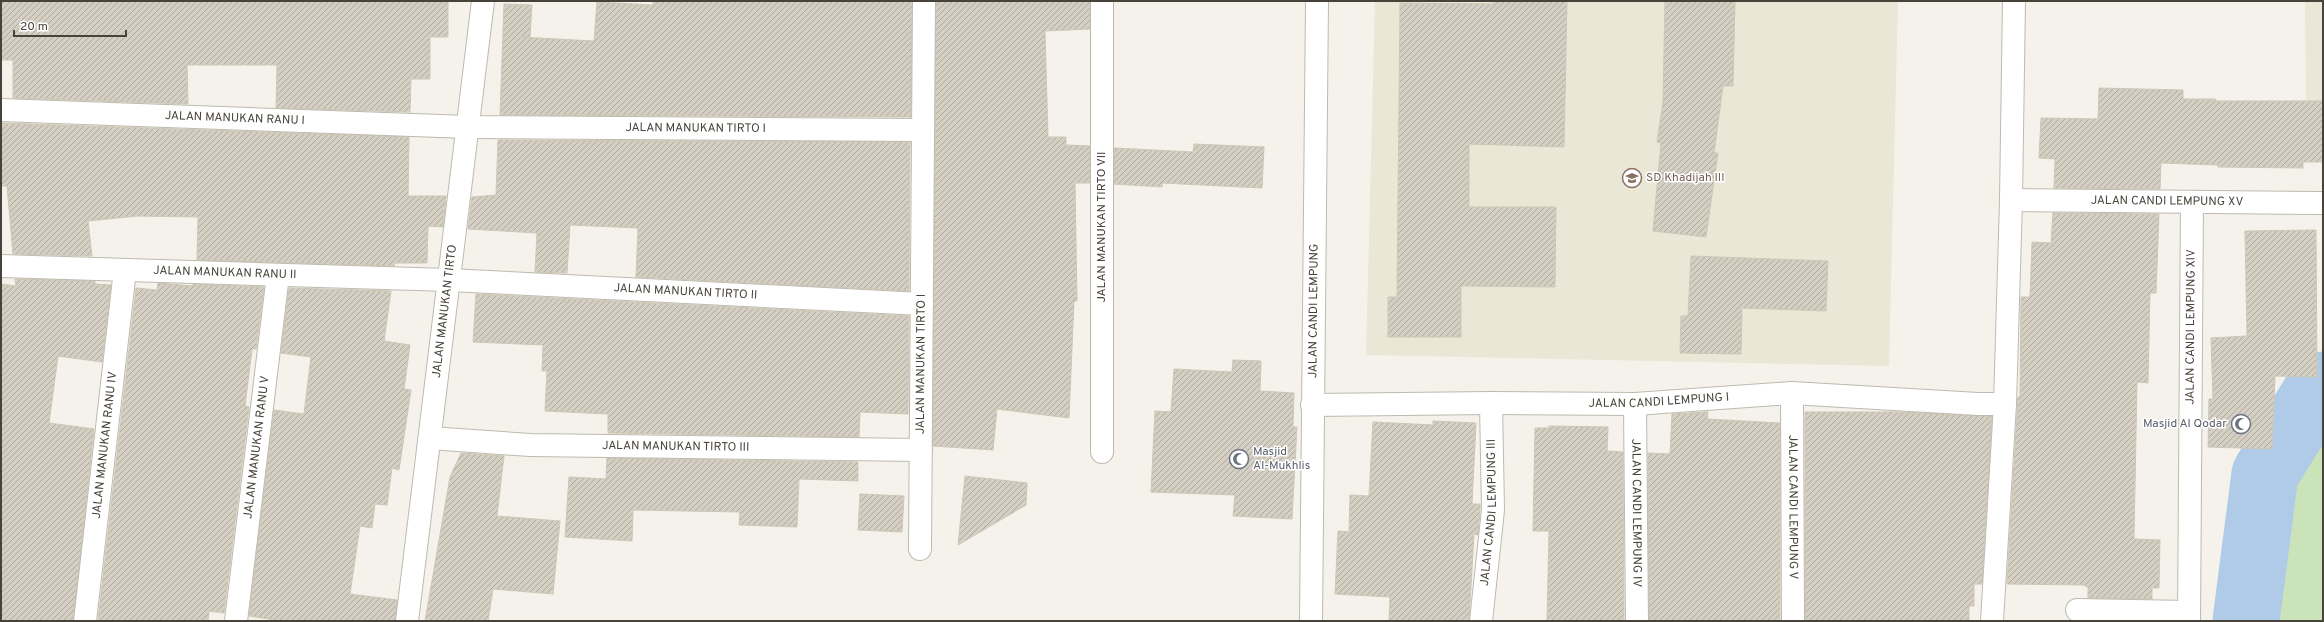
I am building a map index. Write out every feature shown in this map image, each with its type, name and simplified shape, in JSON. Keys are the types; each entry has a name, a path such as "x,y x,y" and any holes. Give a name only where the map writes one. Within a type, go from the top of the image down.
{"street":[{"name":"JALAN MANUKAN TIRTO","path":"407,621 483,1"},
{"name":"JALAN MANUKAN TIRTO I","path":"920,549 924,1"},
{"name":"JALAN MANUKAN TIRTO VII","path":"1102,1 1102,452"},
{"name":"JALAN CANDI LEMPUNG","path":"1311,621 1316,1"},
{"path":"1992,621 2005,404 2011,200 2014,1"},
{"name":"JALAN MANUKAN RANU I","path":"1,110 468,127"},
{"name":"JALAN MANUKAN TIRTO I","path":"468,127 923,130"},
{"name":"JALAN CANDI LEMPUNG XV","path":"2011,200 2323,203"},
{"name":"JALAN CANDI LEMPUNG XIV","path":"2189,616 2192,202"},
{"name":"JALAN MANUKAN RANU II","path":"1,266 449,280"},
{"name":"JALAN MANUKAN RANU IV","path":"85,621 125,270"},
{"name":"JALAN MANUKAN RANU V","path":"236,621 278,274"},
{"name":"JALAN MANUKAN TIRTO II","path":"449,280 922,304"},
{"name":"JALAN CANDI LEMPUNG I","path":"1312,405 1491,403 1635,404 1792,393 1978,404 2005,404"},
{"name":"JALAN CANDI LEMPUNG V","path":"1792,393 1793,621"},
{"name":"JALAN CANDI LEMPUNG III","path":"1481,621 1493,510 1491,403"},
{"name":"JALAN CANDI LEMPUNG IV","path":"1635,404 1637,621"},
{"name":"JALAN MANUKAN TIRTO III","path":"430,438 530,445 921,450"},
{"path":"2077,610 2189,616"}],"shaded area":[{"name":"SD Khadijah III","path":"1375,1 1898,1 1889,366 1366,355"},
{"path":"2305,1 2323,1 2323,103 2306,104"}],"green space":[{"path":"2323,421 2323,621 2259,621 2228,537"}],"building":[{"path":"1,1 448,1 448,37 430,37 430,79 411,79 410,112 276,108 277,65 187,65 188,104 13,98 13,60 1,60"},
{"path":"653,1 912,1 911,117 500,115 504,4 532,5 530,37 520,37 594,41 597,2 653,5"},
{"path":"936,1 1090,1 1090,29 1045,31 1048,137 1066,137 1066,145 1090,146 1090,183 1075,183 1077,301 1074,301 1069,418 997,409 993,450 933,446"},
{"path":"1493,1 1567,1 1564,147 1469,144 1469,207 1556,207 1555,287 1461,286 1461,337 1388,337 1388,297 1397,297 1400,3 1493,4"},
{"path":"1665,1 1735,1 1733,86 1723,86 1714,153 1718,153 1706,237 1653,231 1661,143 1657,142 1663,102"},
{"path":"2099,88 2183,90 2183,99 2216,99 2215,101 2323,101 2323,162 2303,162 2303,168 2218,167 2218,165 2161,163 2160,189 2054,188 2055,159 2039,158 2041,118 2098,119"},
{"path":"1,123 409,137 408,196 446,196 443,227 428,226 427,263 395,263 394,266 197,260 198,217 137,216 88,221 92,256 13,254 7,186 1,186"},
{"path":"498,140 910,142 909,291 636,277 638,228 570,225 567,273 535,272 537,233 468,229 472,197 496,195"},
{"path":"1194,144 1264,147 1262,188 1162,183 1162,187 1114,184 1114,148 1193,152"},
{"path":"2053,213 2159,214 2156,293 2150,293 2148,383 2137,382 2134,539 2160,540 2159,588 2152,588 2152,599 2088,598 2088,587 2083,585 2007,584 2018,397 2020,397 2021,297 2030,297 2032,242 2051,243"},
{"path":"2316,230 2317,377 2275,376 2272,449 2208,447 2209,399 2213,399 2211,338 2247,336 2245,231"},
{"path":"1691,256 1828,261 1826,311 1742,308 1741,354 1680,353 1681,316 1688,316"},
{"path":"15,279 95,281 95,284 111,285 102,362 58,356 49,423 94,429 73,621 1,621 1,284 16,286"},
{"path":"158,283 193,286 193,284 264,287 256,349 252,349 245,406 249,407 224,613 209,611 208,621 98,621 136,288 157,290"},
{"path":"289,288 391,291 384,341 410,345 404,389 411,390 399,470 392,468 387,505 375,504 372,528 360,526 350,594 397,600 395,621 282,621 249,616 274,410 304,414 311,357 281,353"},
{"path":"476,294 909,316 908,414 860,412 859,437 608,433 608,414 545,411 547,371 542,371 543,345 473,342"},
{"path":"1233,360 1261,361 1260,391 1294,393 1293,427 1297,427 1292,519 1233,516 1235,495 1151,492 1155,411 1171,412 1174,369 1232,372"},
{"path":"1708,412 1707,419 1780,423 1780,621 1649,621 1648,453 1670,454 1672,414"},
{"path":"1805,412 1897,412 1992,416 1982,584 1974,584 1974,606 1969,606 1969,621 1805,621"},
{"path":"1433,421 1476,423 1472,504 1480,504 1480,509 1478,535 1474,534 1469,621 1389,621 1390,597 1335,594 1338,531 1349,532 1350,495 1369,496 1373,422 1433,425"},
{"path":"1549,426 1608,427 1607,451 1623,452 1624,621 1547,621 1549,531 1533,531 1535,428 1548,428"},
{"path":"461,453 504,456 497,516 560,521 553,594 493,589 488,621 425,621 450,477"},
{"path":"607,458 858,462 858,481 799,479 797,527 739,525 740,512 633,510 632,541 565,537 569,477 606,479"},
{"path":"965,476 1027,483 1026,505 958,545"},
{"path":"860,494 904,496 902,532 858,530"}],"waterway":[{"path":"2246,621 2265,474 2320,386 2323,385"}],"place":[{"name":"SD Khadijah III","path":"1632,178"},
{"name":"Masjid Al Qodar","path":"2241,424"},
{"name":"Masjid Al-Mukhlis","path":"1239,459"}]}
